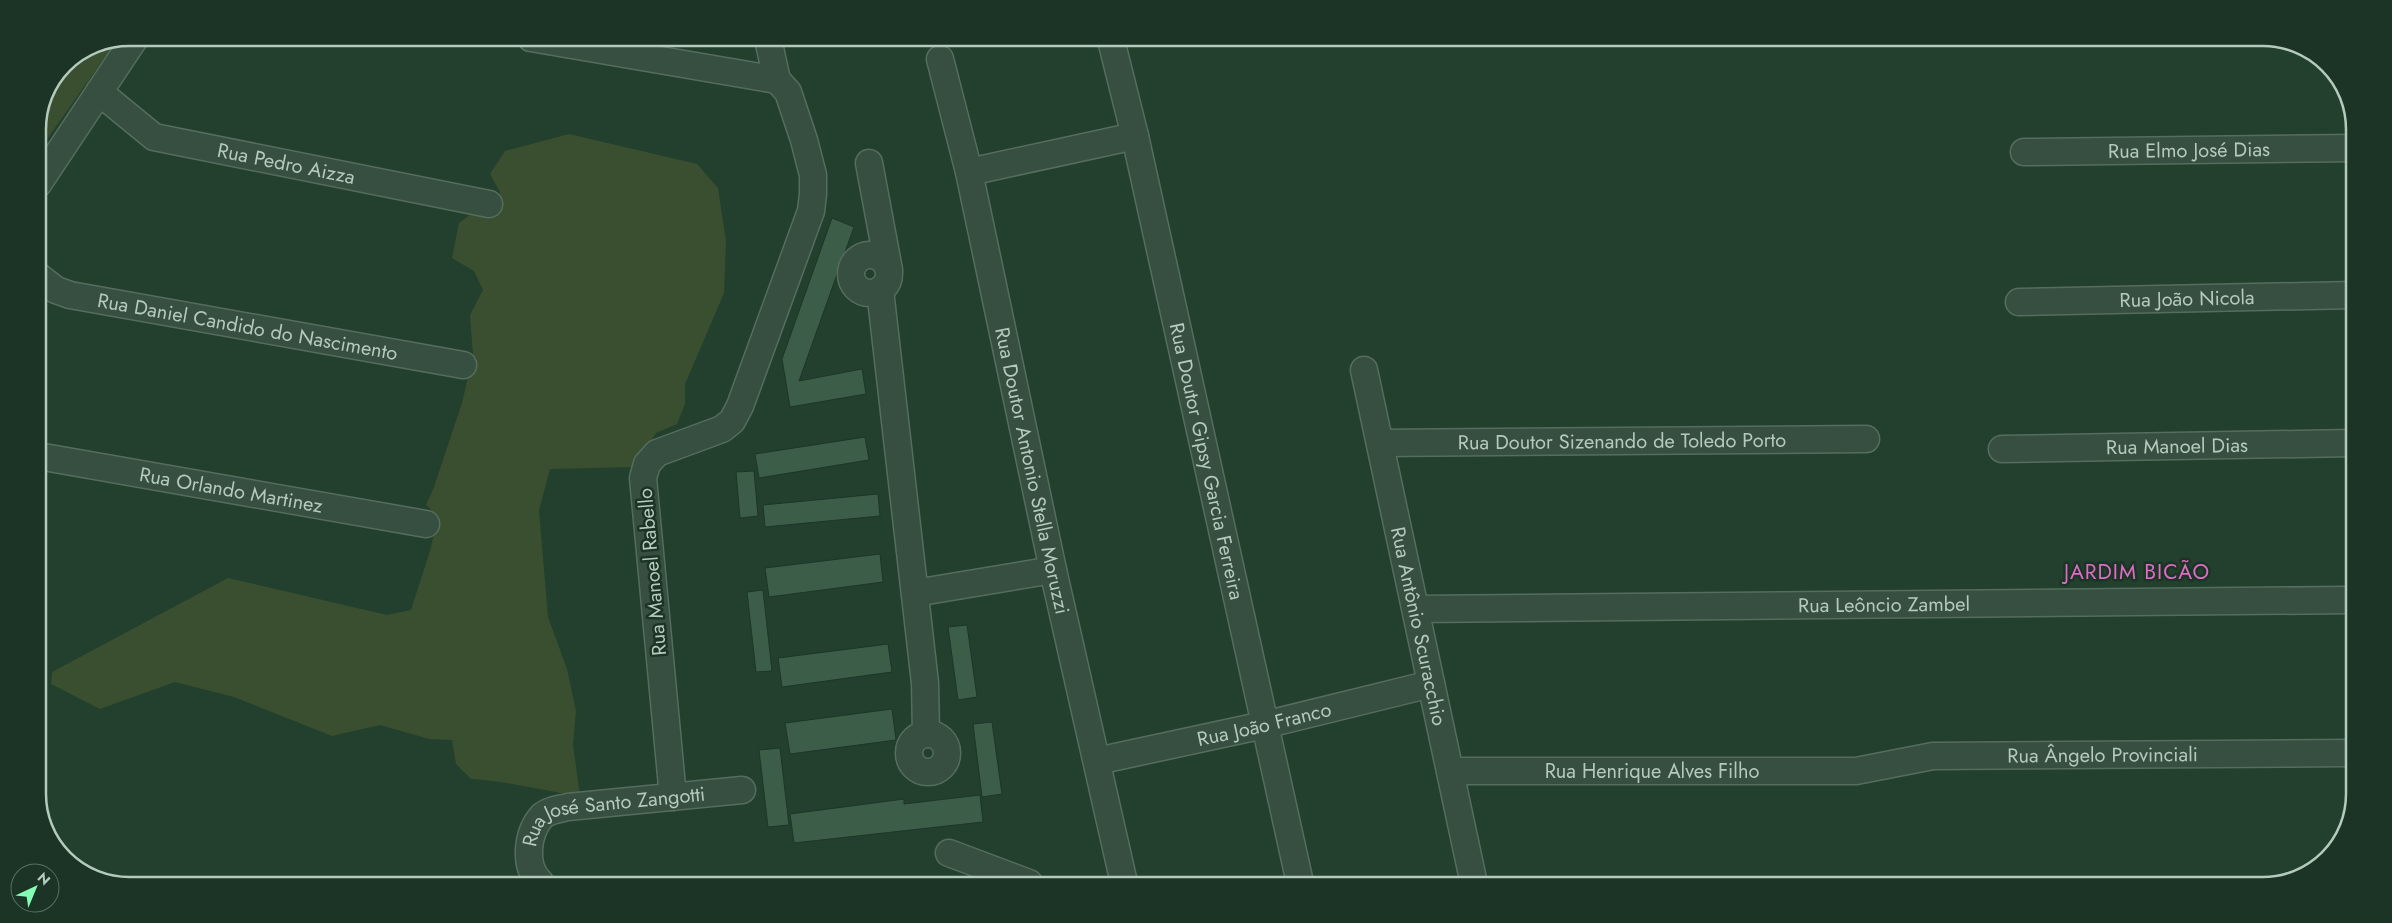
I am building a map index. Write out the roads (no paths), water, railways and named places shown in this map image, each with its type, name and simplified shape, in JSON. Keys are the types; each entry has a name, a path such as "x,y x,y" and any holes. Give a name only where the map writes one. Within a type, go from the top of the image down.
{"street":[{"path":"46,172 130,46"},
{"path":"578,46 777,80 770,46"},
{"name":"Rua Doutor Gipsy Garcia Ferreira","path":"1112,46 1135,136 1299,877"},
{"name":"Rua Doutor Antonio Stella Moruzzi","path":"940,59 969,172 1052,563 1123,877"},
{"name":"Rua Manoel Rabello","path":"673,797 643,478 647,464 656,453 722,429 732,420 740,406 811,211 813,175 798,119 788,92 777,80"},
{"name":"Rua Pedro Aizza","path":"99,92 154,136 490,204"},
{"path":"969,172 1135,136"},
{"name":"Rua Elmo José Dias","path":"2024,152 2346,148"},
{"path":"869,163 878,215 914,585 926,683 926,734"},
{"path":"878,215 854,263 851,276 858,289 865,292 884,280"},
{"name":"Rua Daniel Candido do Nascimento","path":"46,282 56,290 70,295 463,364"},
{"name":"Rua João Nicola","path":"2019,302 2346,295"},
{"name":"Rua Antônio Scuracchio","path":"1364,370 1473,877"},
{"name":"Rua Doutor Sizenando de Toledo Porto","path":"1380,442 1866,439"},
{"name":"Rua Manoel Dias","path":"2002,449 2346,443"},
{"name":"Rua Orlando Martinez","path":"46,457 426,524"},
{"path":"914,585 990,568 1052,563"},
{"name":"Rua Leôncio Zambel","path":"1416,609 2346,600"},
{"name":"Rua João Franco","path":"1097,761 1264,725 1431,684"},
{"name":"Rua Ângelo Provinciali","path":"1856,771 1933,756 2346,753"},
{"name":"Rua Henrique Alves Filho","path":"1450,771 1856,771"},
{"name":"Rua José Santo Zangotti","path":"537,877 528,862 529,850 536,828 542,817 550,811 568,807 742,790"},
{"path":"949,853 1013,877"}],"district":[{"name":"JARDIM BICÃO","path":"2137,572"}]}
